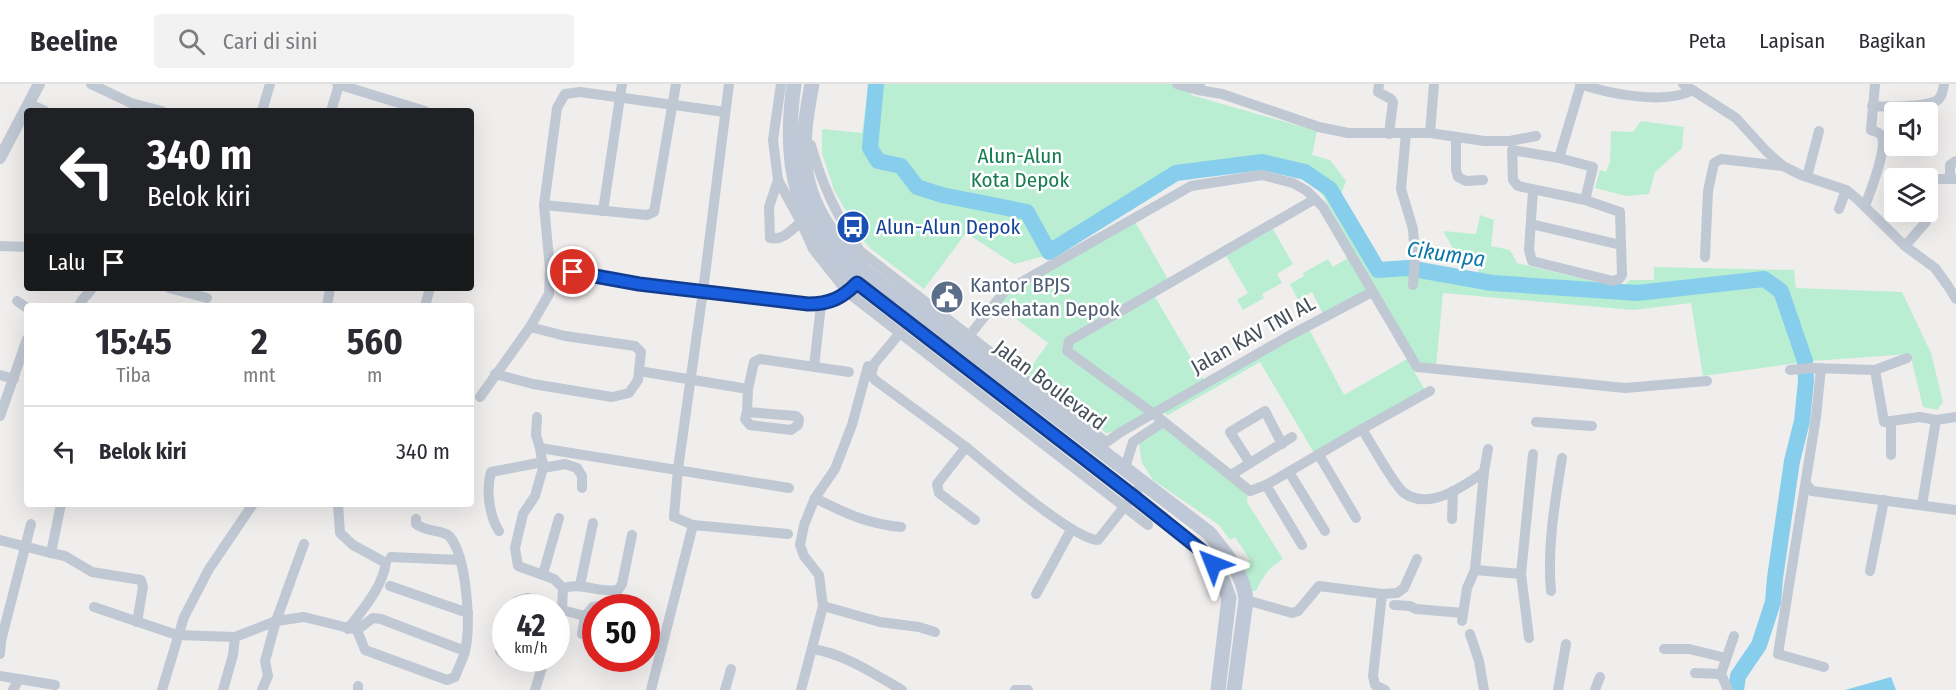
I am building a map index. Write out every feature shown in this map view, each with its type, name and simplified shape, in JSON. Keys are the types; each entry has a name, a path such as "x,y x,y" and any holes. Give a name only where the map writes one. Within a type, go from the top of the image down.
{"main road":[{"name":"Jalan Boulevard","path":"794,84 789,120 789,143 795,185 803,208 826,249 900,327 1129,501 1202,551 1223,581 1229,598 1218,690"},
{"name":"Jalan Boulevard","path":"812,84 806,117 804,148 808,182 830,230 845,250 856,282 965,340 1102,445 1143,483 1209,533 1235,567 1245,588 1246,600 1234,690"}],"street":[{"path":"28,108 39,84"},
{"path":"91,84 131,103 150,108"},
{"path":"263,108 270,84"},
{"path":"332,108 338,84 401,108"},
{"path":"603,211 622,84"},
{"path":"544,205 647,215 654,212 676,84"},
{"path":"729,84 678,469 674,518 693,525 788,534"},
{"path":"550,268 639,284 821,304 840,299 856,282 813,249 778,180 773,140 781,84"},
{"path":"1177,84 1199,87 1319,127 1348,134 1430,133 1484,141 1510,141 1536,136"},
{"path":"1379,84 1378,92 1393,102 1389,134"},
{"path":"1430,133 1434,84"},
{"path":"1559,158 1580,84 1613,93 1656,98 1694,88"},
{"path":"1683,84 1694,88 1736,118 1783,166"},
{"path":"1864,206 1878,168 1883,144 1880,134 1870,130 1875,84"},
{"path":"1872,106 1895,107 1934,102 1940,97 1944,84"},
{"path":"480,397 530,327 549,294 550,268 544,205 557,108 565,94 580,92 725,112"},
{"path":"30,104 39,108"},
{"path":"0,158 24,115"},
{"path":"1807,177 1819,131"},
{"path":"1406,133 1401,189 1413,229 1414,280"},
{"path":"1456,138 1458,177 1466,181 1483,180"},
{"path":"810,145 820,179 838,216 860,251 965,340 1004,292 1191,186 1262,176 1293,183 1307,191 1323,207 1417,367 1625,388 1707,381"},
{"path":"1533,190 1529,255 1536,263 1613,280 1619,279 1622,275 1620,212 1585,200 1533,190 1521,188 1515,183 1512,150 1559,158 1593,167 1585,200"},
{"path":"1705,257 1708,191 1714,163 1721,159 1783,166 1846,190 1905,246 1935,268 1956,299"},
{"path":"1953,179 1950,165 1956,161"},
{"path":"778,180 769,207 770,238 776,240 783,237 801,222"},
{"path":"1839,209 1846,190"},
{"path":"1315,199 1069,341 1067,351 1154,414 1250,491 1288,472 1430,391"},
{"path":"1905,246 1926,222"},
{"path":"1531,224 1621,245"},
{"path":"0,246 24,247"},
{"path":"80,303 83,297 90,291"},
{"path":"180,291 207,298"},
{"name":"Jalan KAV TNI AL","path":"1102,445 1287,338 1372,292"},
{"path":"16,301 24,306"},
{"path":"814,367 821,304"},
{"path":"495,374 533,384 612,397 629,393 638,380 641,352 635,346 565,336 530,327"},
{"path":"900,327 874,364 871,375 875,380 966,447 1071,530 1098,540 1143,483"},
{"path":"801,690 806,663 813,649 823,606 819,575 804,556 800,545 804,525 815,498 835,468 852,425 869,363 900,327"},
{"path":"0,416 24,352"},
{"path":"1795,370 1817,368 1875,370 1907,358"},
{"path":"747,412 752,366 757,360 849,372"},
{"path":"1817,368 1818,408 1778,654 1824,667"},
{"path":"1875,370 1884,422 1920,417 1936,420 1956,417"},
{"path":"639,371 748,389"},
{"path":"0,375 14,380"},
{"path":"1250,463 1230,432 1265,411 1282,444"},
{"path":"537,417 536,435 543,465 535,496 523,514 515,548 518,566 554,579 563,588"},
{"path":"1922,506 1936,420"},
{"path":"1891,421 1891,455"},
{"path":"1125,468 1134,442 1163,422"},
{"path":"1536,422 1592,426"},
{"path":"1362,429 1402,491 1414,496 1431,499 1453,491 1484,472"},
{"path":"1231,475 1292,437"},
{"path":"966,447 936,486 939,493 975,520"},
{"path":"540,448 789,488"},
{"path":"1394,605 1462,617 1467,588 1475,570 1488,450"},
{"path":"1319,454 1356,518"},
{"path":"1529,639 1521,574 1533,454"},
{"path":"1551,591 1549,569 1556,498 1563,458"},
{"path":"499,531 494,523 489,493 488,483 491,472 565,464 577,468 582,476 582,488"},
{"path":"1288,472 1325,531"},
{"path":"1266,484 1302,545"},
{"path":"1806,484 1812,490 1956,510"},
{"path":"1452,519 1453,491"},
{"path":"815,498 854,518 883,526 901,527"},
{"path":"1870,571 1884,500"},
{"path":"1129,501 1148,525"},
{"path":"51,553 60,507"},
{"path":"162,690 184,617 209,569 251,507"},
{"path":"338,507 340,533 353,545 386,563 384,576 352,629"},
{"path":"543,574 559,518"},
{"path":"352,629 365,650 447,680 455,677 465,651 468,613 460,560 447,534 420,528 416,524 416,519"},
{"path":"580,585 593,523"},
{"path":"0,654 1,640 31,524"},
{"path":"651,690 693,525"},
{"path":"1036,594 1071,530"},
{"path":"563,588 580,585 610,592 618,591 622,584 633,535"},
{"path":"0,540 65,556 92,572 141,580 143,586 137,622"},
{"path":"262,690 268,676 265,661 276,621 304,544"},
{"path":"391,557 460,560"},
{"path":"1246,600 1292,613 1298,611 1319,586 1382,594 1397,593 1404,588 1417,559"},
{"path":"1475,570 1521,574"},
{"path":"390,586 468,613"},
{"path":"562,594 563,588"},
{"path":"1382,594 1373,676 1375,685 1385,690"},
{"path":"823,606 880,622 919,627 935,632"},
{"path":"94,607 177,635 235,637 276,621 304,617 352,629 373,618 465,651"},
{"path":"1470,634 1479,661 1484,690"},
{"path":"1722,690 1722,674 1734,636"},
{"path":"223,690 233,655 235,637"},
{"path":"1558,690 1566,644"},
{"path":"813,649 827,651 856,664 902,690"},
{"path":"1664,649 1689,649 1726,658"},
{"path":"725,690 732,669"},
{"path":"528,690 534,672"},
{"path":"535,690 541,672"},
{"path":"1695,672 1722,674"},
{"path":"0,676 55,685"},
{"path":"1595,690 1600,677"},
{"path":"13,690 19,679"},
{"path":"1015,690 1028,690"}],"green space":[{"name":"Alun-Alun Kota Depok","path":"869,84 1185,84 1193,86 1191,95 1317,131 1312,155 1330,160 1346,181 1340,197 1383,264 1402,261 1478,276 1480,257 1454,250 1443,231 1476,234 1480,215 1494,220 1491,246 1510,250 1517,263 1622,288 1630,280 1654,280 1654,267 1794,270 1796,288 1902,292 1931,353 1943,402 1937,410 1923,407 1910,354 1813,361 1703,376 1691,303 1633,310 1443,293 1436,367 1425,365 1413,358 1324,197 1304,173 1262,163 1176,175 1124,203 1114,214 1049,255 1014,264 966,233 924,289 871,249 861,238 834,190 822,153 822,129 862,133"},
{"path":"1641,121 1684,127 1682,148 1655,172 1649,194 1626,196 1595,188 1600,170 1606,172 1610,162 1611,131 1633,132"},
{"path":"1134,220 1172,286 1155,297 1204,380 1115,432 1106,433 1027,373 1048,343 999,306 1006,295"},
{"path":"1273,229 1293,264 1277,274 1282,283 1262,294 1264,298 1243,310 1237,300 1248,293 1226,256"},
{"path":"1348,258 1366,287 1366,291 1323,314 1312,292 1298,300 1290,284 1304,276 1303,273 1328,259 1333,267"},
{"path":"1309,329 1344,395 1407,359 1425,390 1314,453 1260,362 1168,415 1165,414 1165,411"},
{"path":"1163,427 1248,493 1247,502 1283,559 1267,573 1256,591 1251,591 1243,563 1250,560 1235,537 1230,540 1219,525 1153,480 1142,463 1139,443"}],"water":[{"path":"1891,677 1896,690 1845,690"}],"waterway":[{"name":"Cikumpa","path":"876,84 870,148 878,161 901,166 917,187 942,195 1027,212 1049,252 1176,173 1262,162 1305,172 1330,189 1378,270 1408,268 1492,283 1637,293 1764,279 1781,291 1805,361 1806,381 1802,421 1792,461 1773,602 1759,645 1738,676 1736,690"}],"place":[{"name":"Alun-Alun Depok","path":"853,227"},
{"name":"Kantor BPJS Kesehatan Depok","path":"947,297"}],"route":[{"path":"573,272 639,284 808,304 821,304 840,299 857,283 1133,496 1202,551 1213,564"}]}
